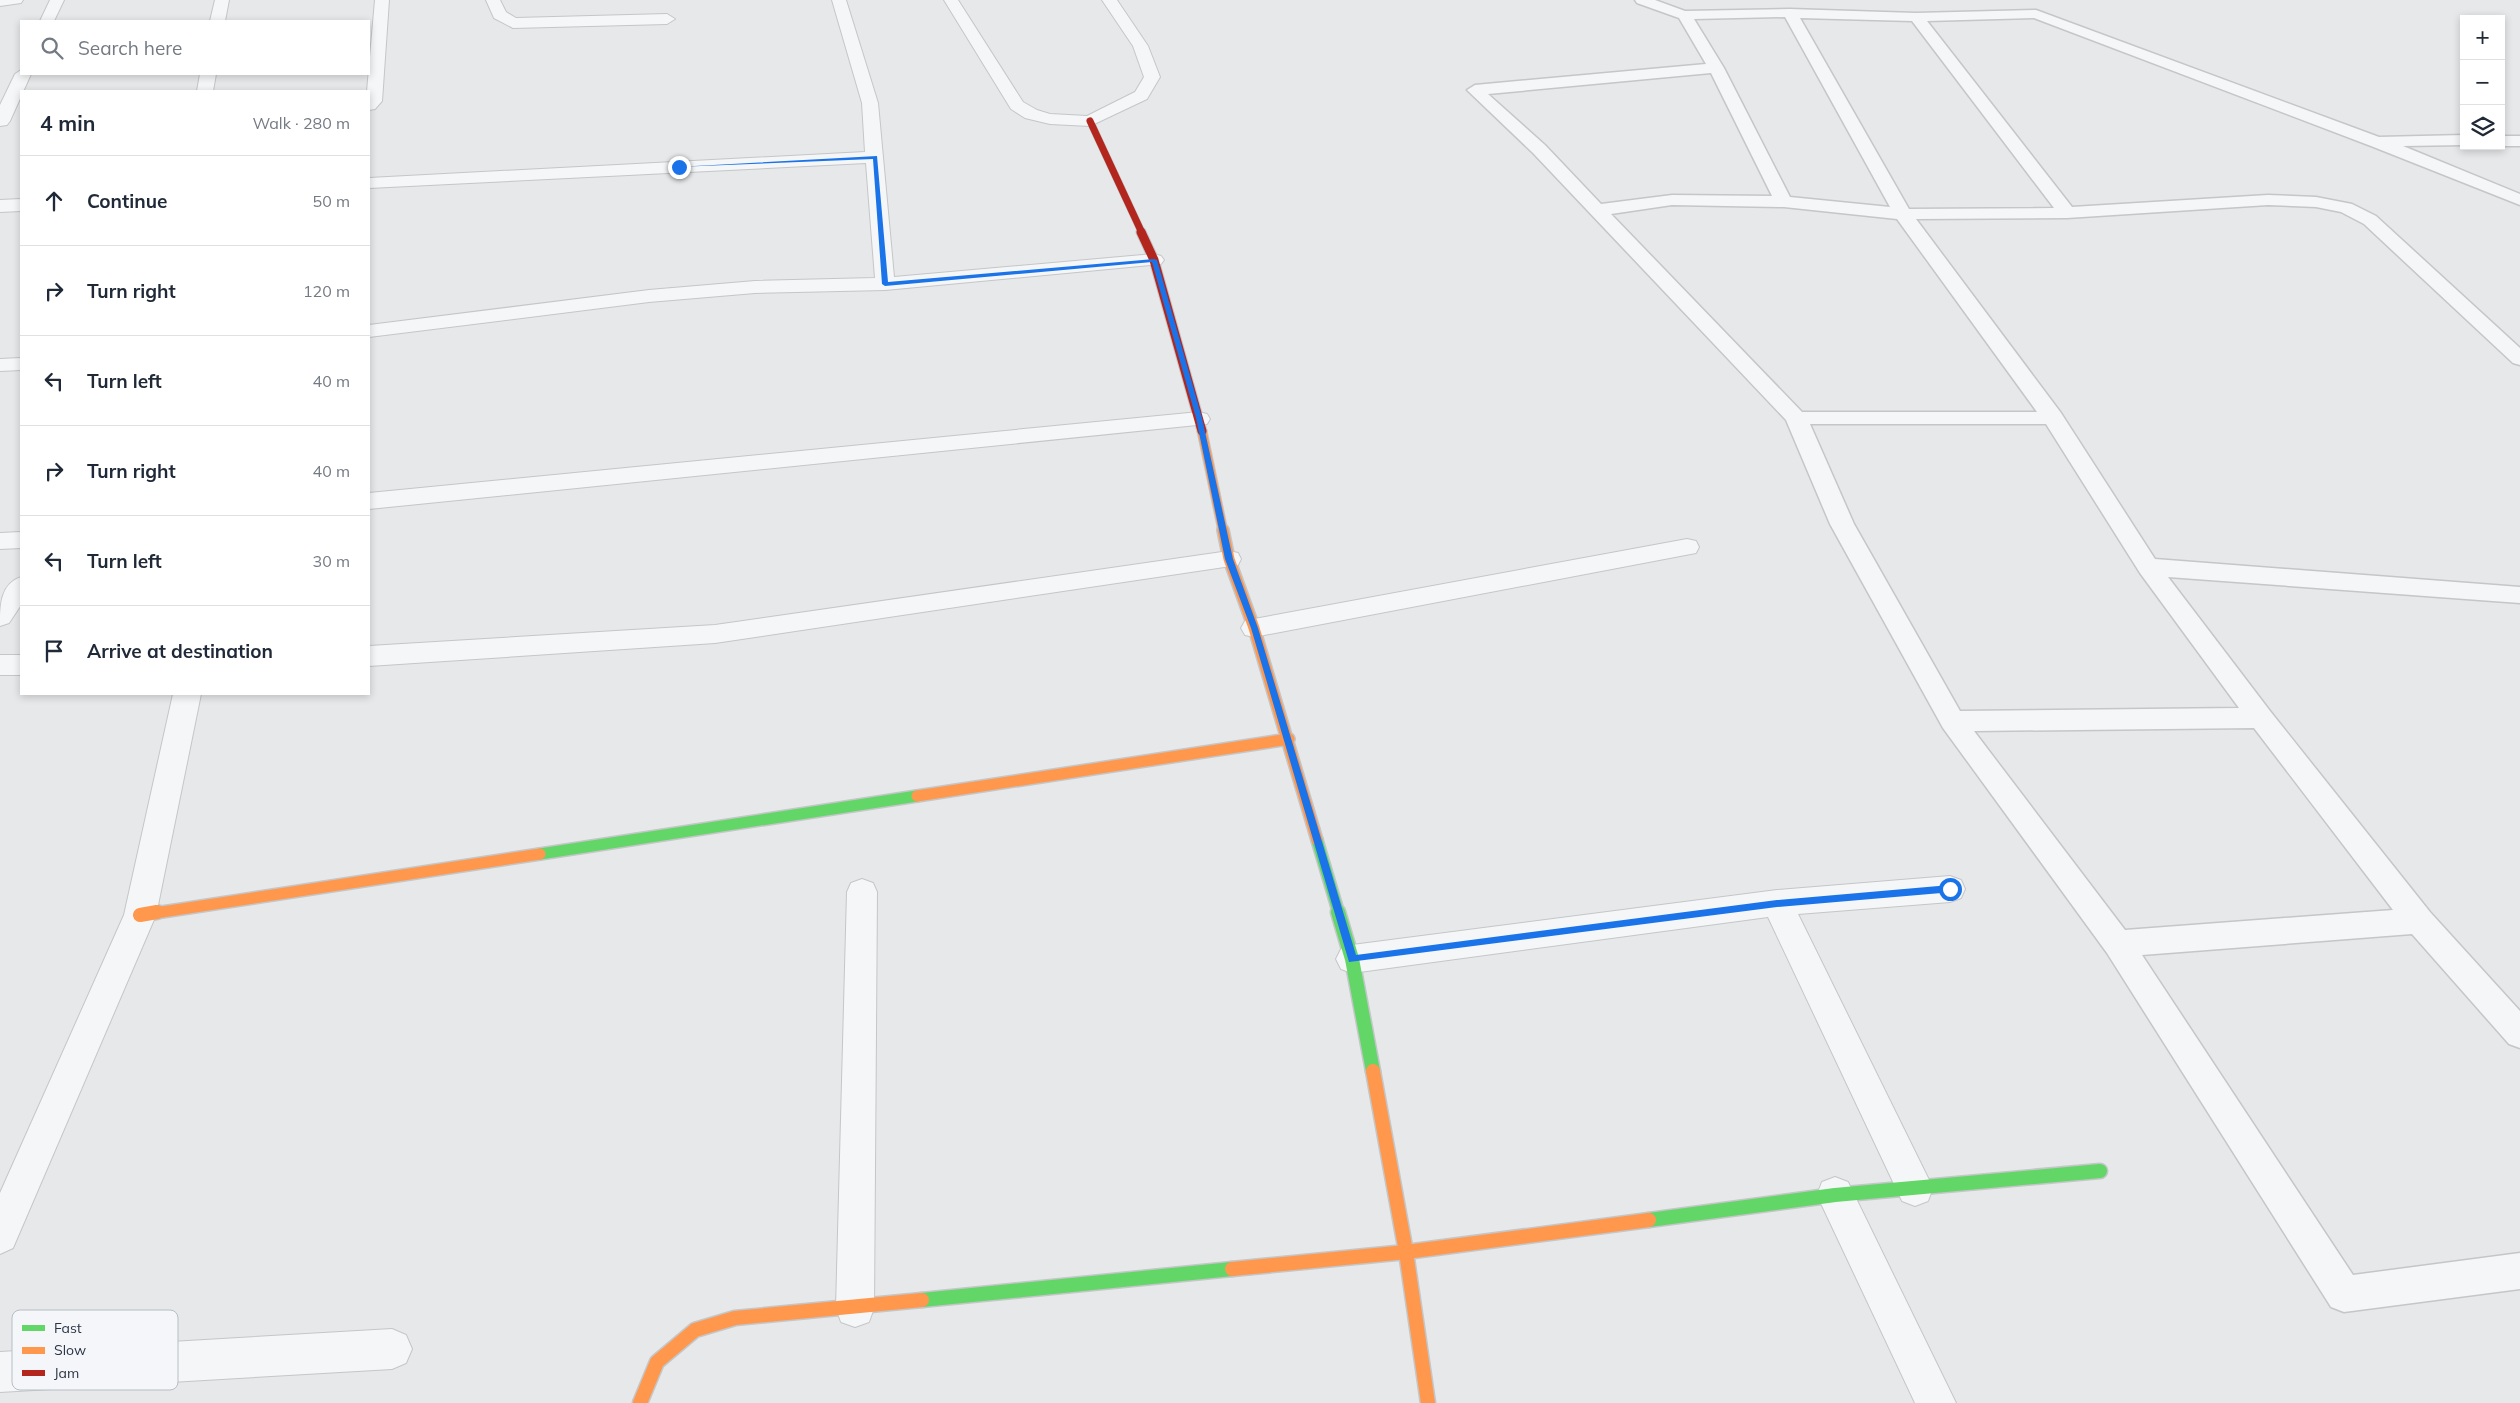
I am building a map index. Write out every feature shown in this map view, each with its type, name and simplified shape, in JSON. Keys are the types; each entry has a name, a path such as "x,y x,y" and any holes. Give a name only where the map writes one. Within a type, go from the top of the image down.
{"street":[{"path":"0,2 16,0"},
{"path":"47,20 57,0"},
{"path":"218,20 222,0"},
{"path":"370,104 374,101 382,0"},
{"path":"493,0 499,15 512,23 667,20"},
{"path":"839,0 870,103 876,157 885,284"},
{"path":"951,0 1017,105 1032,114 1050,119 1090,122 1141,95 1152,77 1149,62 1135,34 1109,0"},
{"path":"20,121 0,121 23,75"},
{"path":"205,90 208,75"},
{"path":"1090,122 1154,260 1199,418 1229,559 1254,628 1352,959 1406,1252 1428,1403"},
{"path":"370,183 876,157"},
{"path":"0,206 20,205"},
{"path":"370,331 658,296 754,287 885,284 1154,260"},
{"path":"0,365 20,364"},
{"path":"370,501 1199,418"},
{"path":"0,541 20,540"},
{"path":"1254,628 1687,547"},
{"path":"370,656 715,634 1229,559"},
{"path":"0,617 20,587"},
{"path":"0,665 20,665"},
{"path":"0,1235 140,915 187,695"},
{"path":"140,915 1288,739"},
{"path":"1352,959 1777,903 1950,889"},
{"path":"855,1308 862,892"},
{"path":"1777,903 1915,1188"},
{"path":"640,1403 657,1362 694,1330 735,1318 855,1308 1406,1252 1835,1195 2100,1171"},
{"path":"1835,1195 1936,1403"},
{"path":"178,1362 392,1349"}],"lane":[{"path":"1642,0 1684,15 1790,13 1916,17 2036,14"},
{"path":"2007,0 2036,14 2377,142 2520,200"},
{"path":"1790,13 1903,214 2053,418 2148,567 2261,718 2419,920 2520,1034"},
{"path":"1684,15 1716,68 1784,202"},
{"path":"1916,17 2067,213"},
{"path":"1716,68 1474,90 1539,150 1796,418 1842,524 1952,721 2118,944 2344,1294 2520,1271"},
{"path":"2377,142 2460,140"},
{"path":"2505,141 2520,141"},
{"path":"1597,210 1672,200 1784,202 1903,214 2067,213 2268,200 2316,202 2346,208 2370,220 2520,358"},
{"path":"1796,418 2053,418"},
{"path":"2148,567 2520,595"},
{"path":"1952,721 2261,718"},
{"path":"2118,944 2419,920"}],"traffic: fast":[{"path":"540,854 917,796"},
{"path":"1317,840 1352,959 1373,1071"},
{"path":"1649,1220 1835,1195 2100,1171"},
{"path":"922,1300 1232,1269"}],"traffic: slow":[{"path":"1202,431 1229,559 1254,628 1317,840"},
{"path":"917,796 1289,739"},
{"path":"140,915 540,854"},
{"path":"1373,1071 1406,1252 1428,1403"},
{"path":"1232,1269 1406,1252 1649,1220"},
{"path":"640,1403 657,1362 695,1330 735,1318 922,1300"}],"traffic: jam":[{"path":"1090,121 1154,260 1202,431"}],"route":[{"path":"679,167 876,157 885,284 1154,260 1199,418 1229,559 1254,628 1352,959 1777,903 1950,889"}]}
